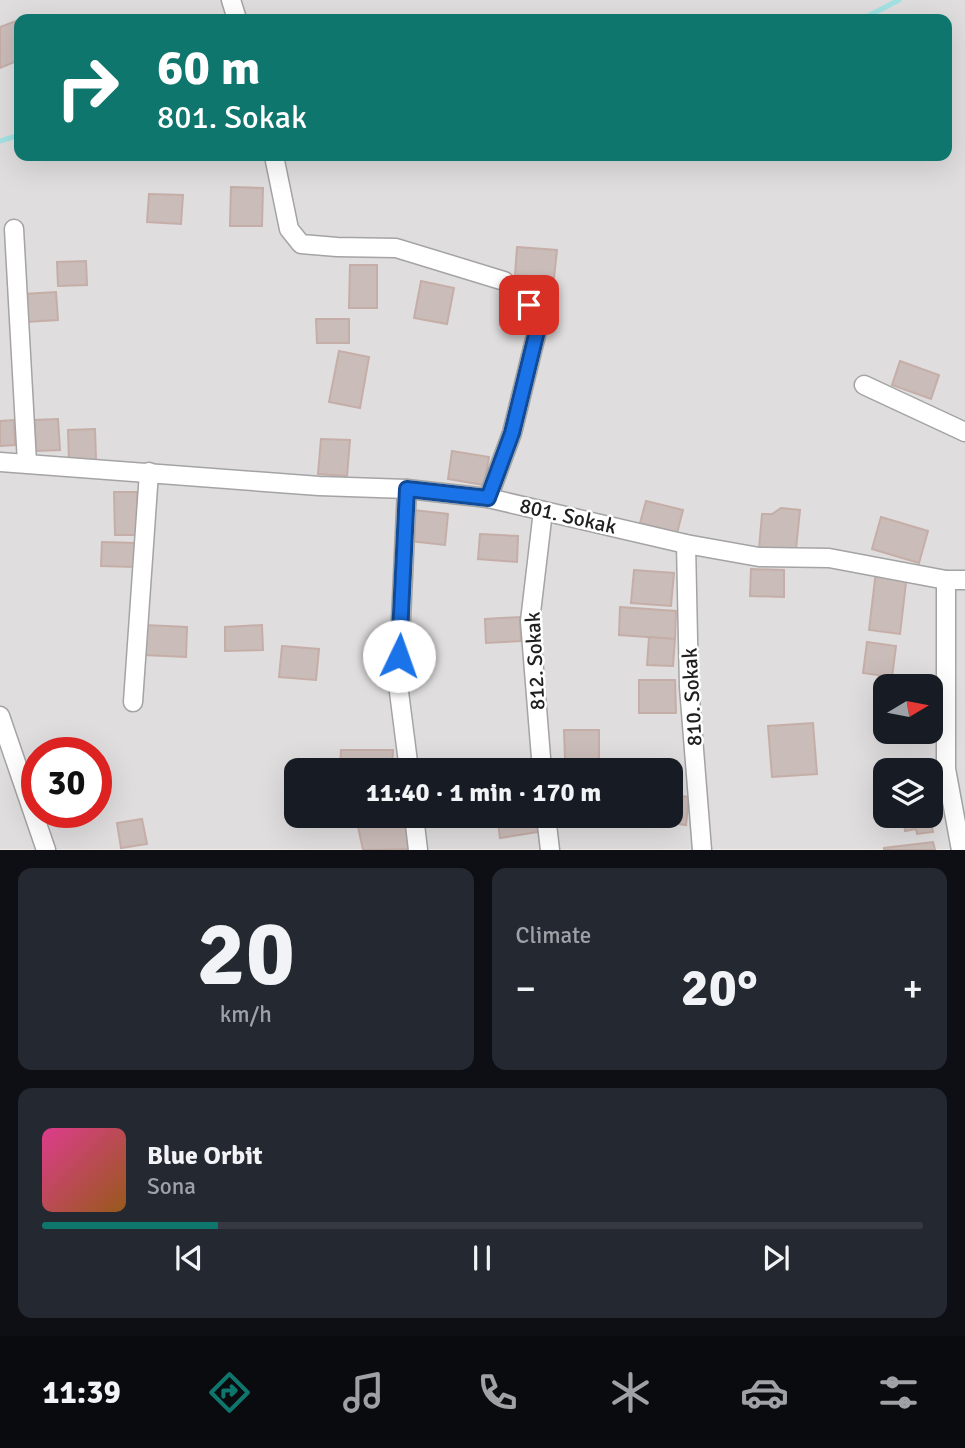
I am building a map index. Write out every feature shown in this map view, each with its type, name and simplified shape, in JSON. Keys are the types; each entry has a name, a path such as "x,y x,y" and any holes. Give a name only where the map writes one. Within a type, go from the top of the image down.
{"street":[{"path":"275,161 289,229 301,243 337,247 396,248 504,281 529,305 538,327 512,433 488,498"},
{"path":"14,229 27,463"},
{"path":"864,385 965,432"},
{"name":"801. Sokak","path":"0,462 149,471 319,486 407,489 488,498 686,544 759,557 829,558 946,580 965,580"},
{"path":"133,702 149,471"},
{"path":"407,489 398,684 407,758"},
{"name":"812. Sokak","path":"541,758 530,621 543,511"},
{"name":"810. Sokak","path":"686,544 689,687 702,849"},
{"path":"946,580 946,769 961,849"},
{"path":"0,716 46,849"},
{"path":"415,828 418,849"},
{"path":"547,828 550,849"}],"shaded area":[{"path":"0,0 965,0 965,849 0,849"}],"building":[{"path":"14,22 14,62 0,68 0,27"},
{"path":"231,187 263,188 262,226 230,226"},
{"path":"149,194 183,195 181,224 147,222"},
{"path":"517,247 557,250 554,278 515,275"},
{"path":"86,261 87,285 58,286 57,262"},
{"path":"350,265 377,265 377,308 349,308"},
{"path":"421,281 454,288 447,324 414,318"},
{"path":"56,292 58,320 26,322 24,294"},
{"path":"316,319 349,319 349,343 317,343"},
{"path":"339,351 369,357 360,408 329,402"},
{"path":"900,361 939,375 931,399 892,385"},
{"path":"58,419 60,450 36,451 34,420"},
{"path":"14,420 15,445 0,446 0,421"},
{"path":"95,429 96,460 69,461 68,430"},
{"path":"321,439 350,440 347,476 318,474"},
{"path":"452,451 489,457 484,485 448,479"},
{"path":"114,492 137,492 138,535 115,535"},
{"path":"646,501 683,510 677,533 640,523"},
{"path":"781,508 800,510 796,549 759,549 762,514 772,514"},
{"path":"413,510 448,514 445,545 410,541"},
{"path":"881,517 928,531 919,563 872,549"},
{"path":"480,534 518,536 517,562 478,559"},
{"path":"102,542 135,543 134,567 101,566"},
{"path":"751,569 784,570 784,597 750,596"},
{"path":"634,570 674,573 671,606 631,603"},
{"path":"876,571 907,574 900,634 869,630"},
{"path":"620,607 676,611 675,639 619,635"},
{"path":"520,617 521,641 486,643 485,619"},
{"path":"145,625 187,627 186,657 144,655"},
{"path":"262,625 263,650 225,651 225,627"},
{"path":"649,637 675,639 673,666 647,665"},
{"path":"867,642 896,646 892,674 863,673"},
{"path":"282,646 319,649 316,680 279,677"},
{"path":"639,680 675,680 676,713 639,713"},
{"path":"813,723 817,774 772,777 768,726"},
{"path":"564,730 599,730 599,758 565,758"},
{"path":"341,750 393,750 393,758 341,758"},
{"path":"683,796 689,797 686,825 683,825"},
{"path":"142,819 147,844 121,848 117,823"},
{"path":"358,828 406,828 410,849 363,850"},
{"path":"499,828 538,828 538,832 500,838"},
{"path":"905,828 932,828 933,832 917,834 916,829 905,831"},
{"path":"933,842 935,850 884,850 884,848"}],"waterway":[{"path":"872,14 899,0"},
{"path":"0,141 14,137"}],"route":[{"path":"399,656 407,489 488,498 512,433 538,327 529,305"}]}
